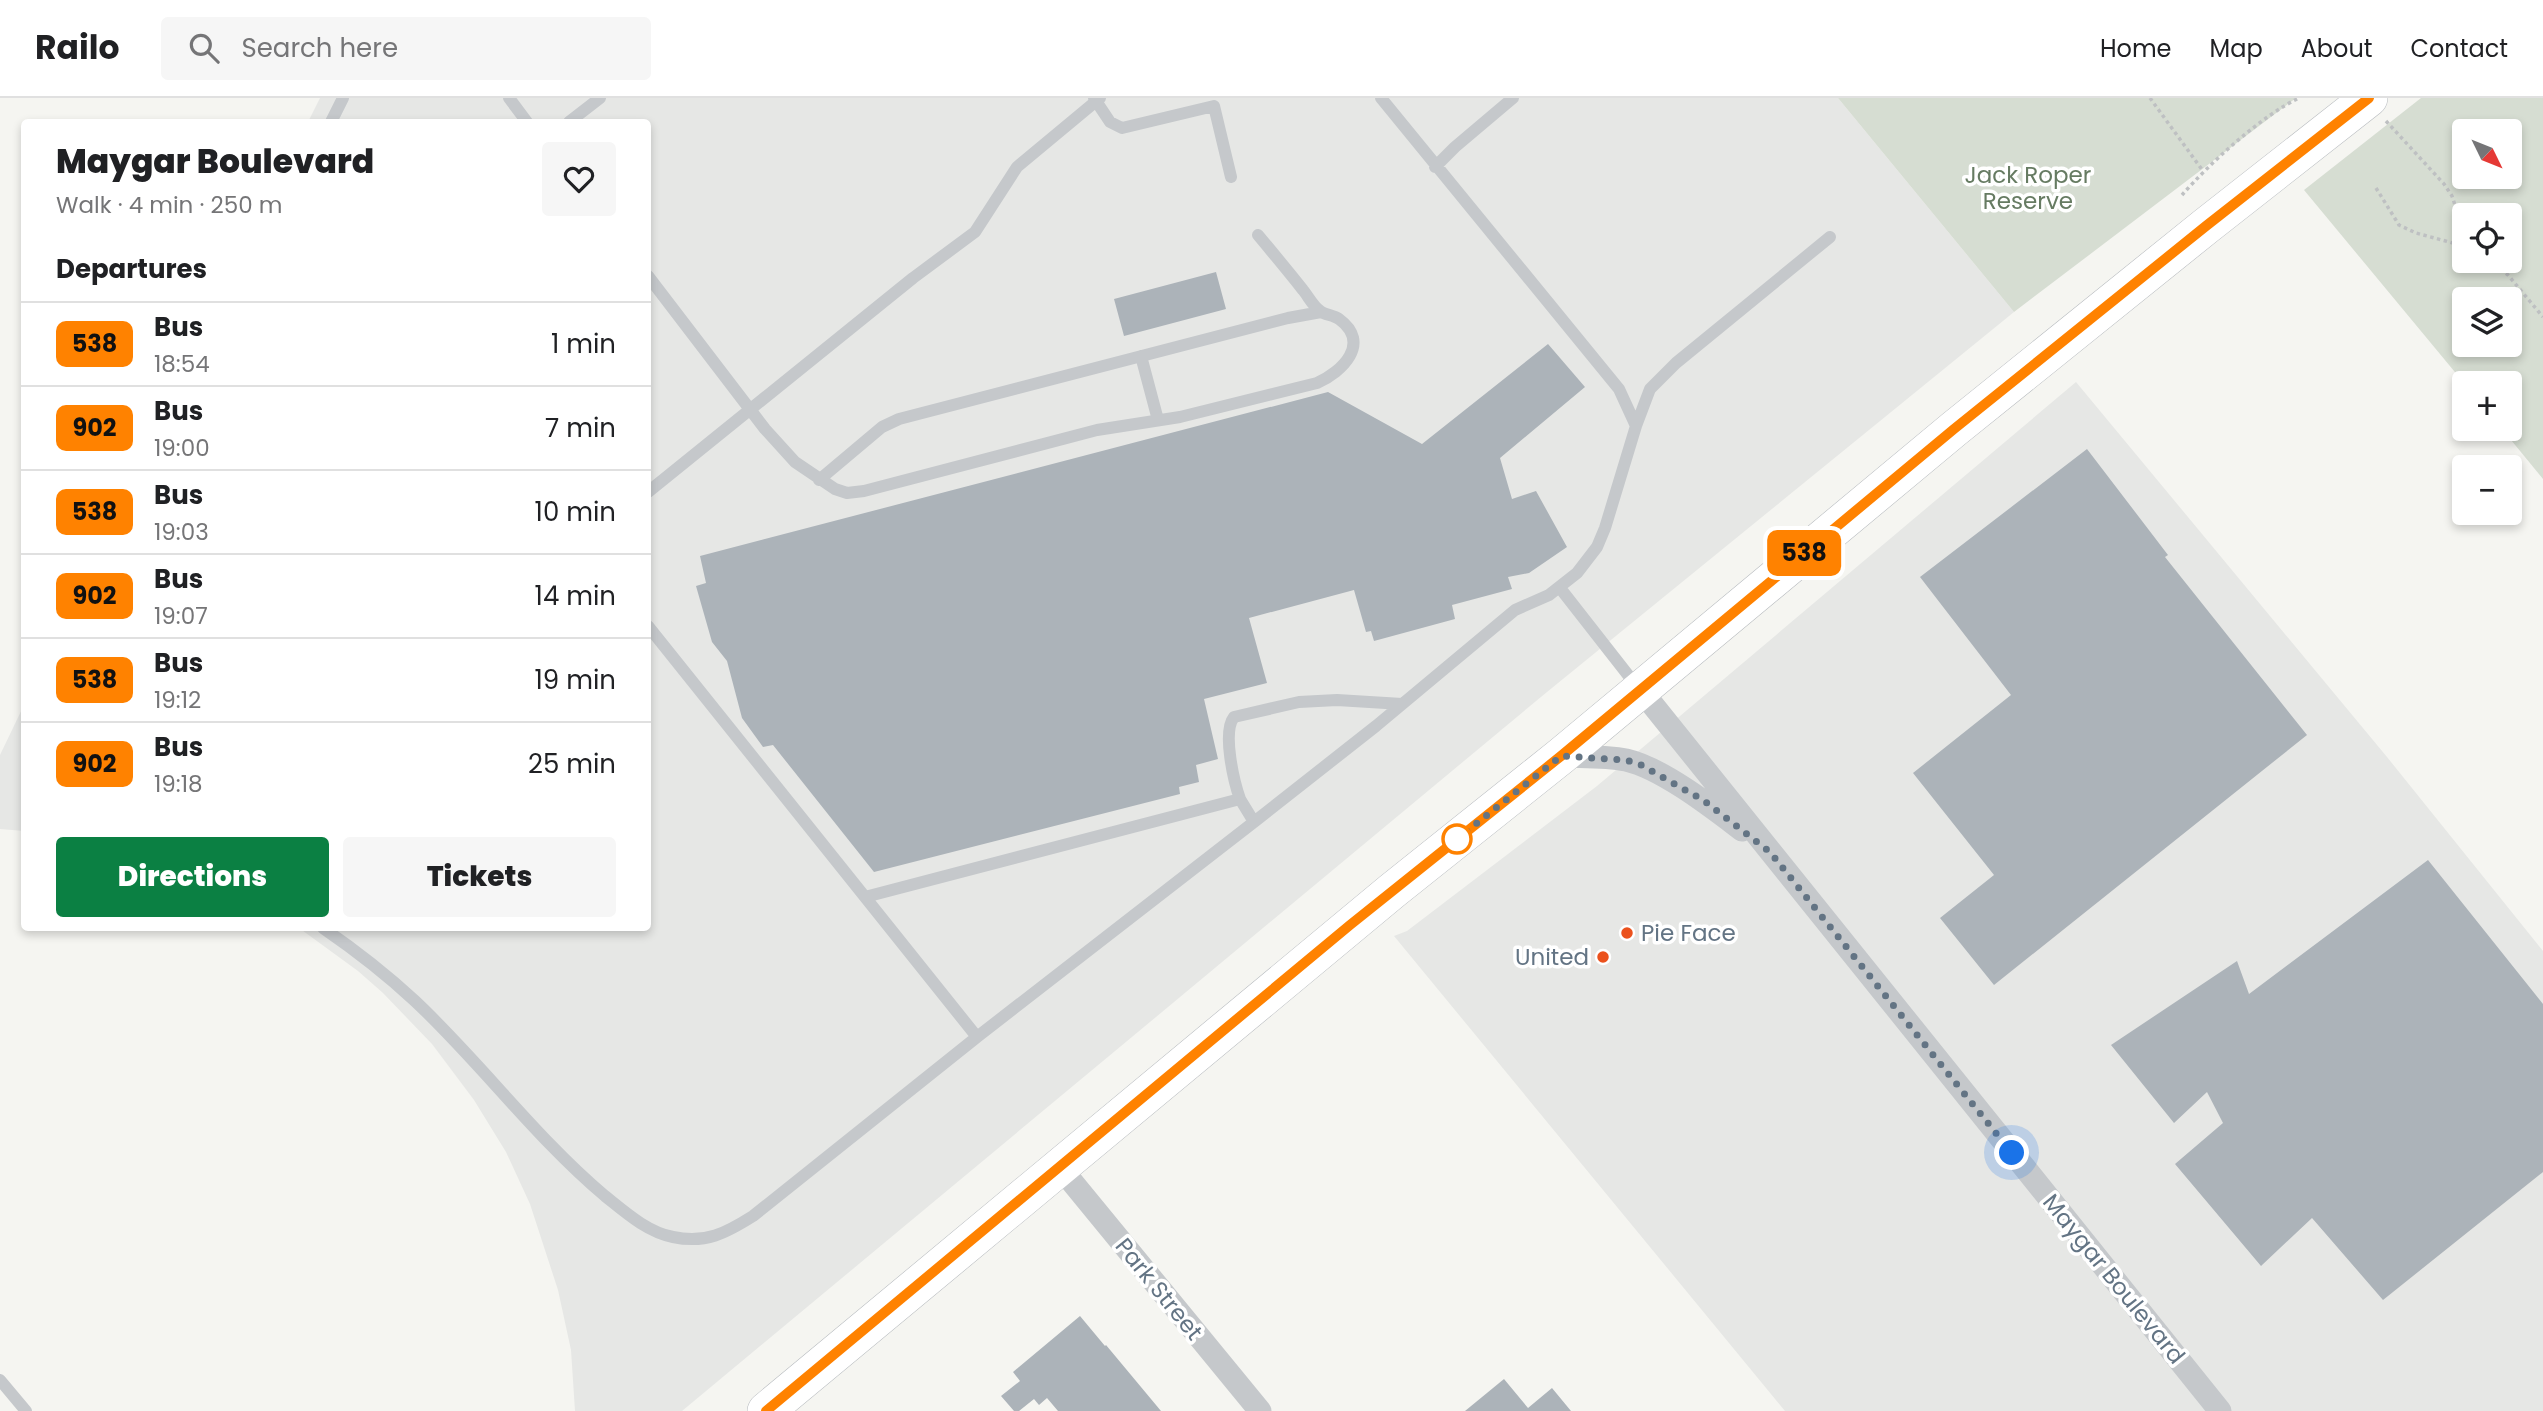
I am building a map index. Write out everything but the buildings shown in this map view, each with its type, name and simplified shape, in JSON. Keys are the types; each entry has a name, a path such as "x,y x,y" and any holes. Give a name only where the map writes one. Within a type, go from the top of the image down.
{"main road":[{"path":"766,1411 1059,1166 1392,891 1561,756 1954,429 2206,226 2378,109"}],"street":[{"name":"Maygar Boulevard","path":"1640,689 2220,1411"},
{"path":"1561,756 1626,760 1641,765 1703,800 1770,852"},
{"name":"Park Street","path":"1059,1166 1260,1411"}],"lane":[{"path":"332,119 343,98"},
{"path":"509,98 525,119"},
{"path":"573,119 600,98"},
{"path":"1381,98 1619,389 1636,426"},
{"path":"1435,167 1455,146 1513,98"},
{"path":"651,490 975,232 1017,167 1097,99 1110,122 1122,128 1213,106 1231,177"},
{"path":"651,286 795,462 819,480 847,493 864,491 1097,430 1180,417 1329,378 1349,359 1353,335 1340,320 1321,312 1258,235"},
{"path":"327,931 368,960 414,1000 573,1168 621,1209 650,1229 672,1237 697,1240 723,1234 753,1216 977,1037 1254,822 1515,610 1560,588 1577,573 1597,547 1605,528 1650,389 1676,363 1830,237"},
{"path":"819,480 882,427 900,419 1288,318 1321,312"},
{"path":"1141,356 1158,420"},
{"path":"1560,588 1640,689"},
{"path":"651,630 977,1037"},
{"path":"1254,822 1240,799 1234,782 1229,726 1234,717 1299,702 1337,700 1402,704"},
{"path":"865,897 1240,799"},
{"path":"0,1380 26,1411"}],"path":[{"path":"2150,98 2203,171"},
{"path":"2182,195 2203,171 2282,106 2299,98"},
{"path":"2378,109 2444,184 2454,203"},
{"path":"2376,188 2399,225 2427,237 2452,243"},
{"path":"2505,273 2543,317"}],"shaded area":[{"path":"320,98 1838,98 2014,312 1547,692 682,1411 575,1411 571,1350 558,1290 530,1204 506,1152 474,1100 432,1044 358,971 303,931 651,931 651,119 310,119"},
{"path":"2076,382 2387,757 2543,951 2543,1411 1785,1411 1394,936 1407,931 1597,786"},
{"path":"21,711 21,831 0,829 0,755"}],"green space":[{"name":"Jack Roper Reserve","path":"1838,98 2296,98 2014,312"},
{"path":"2421,98 2543,98 2543,479 2512,441 2522,441 2522,371 2454,371 2304,190"}],"bus line":[{"name":"538","path":"766,1411 1350,925 1561,756 1954,429 2369,98"}],"place":[{"name":"Pie Face","path":"1627,933"},
{"name":"United","path":"1603,957"}],"route":[{"path":"1457,839 1561,756 1626,760 1678,785 1703,800 1770,852 2012,1153"}]}
